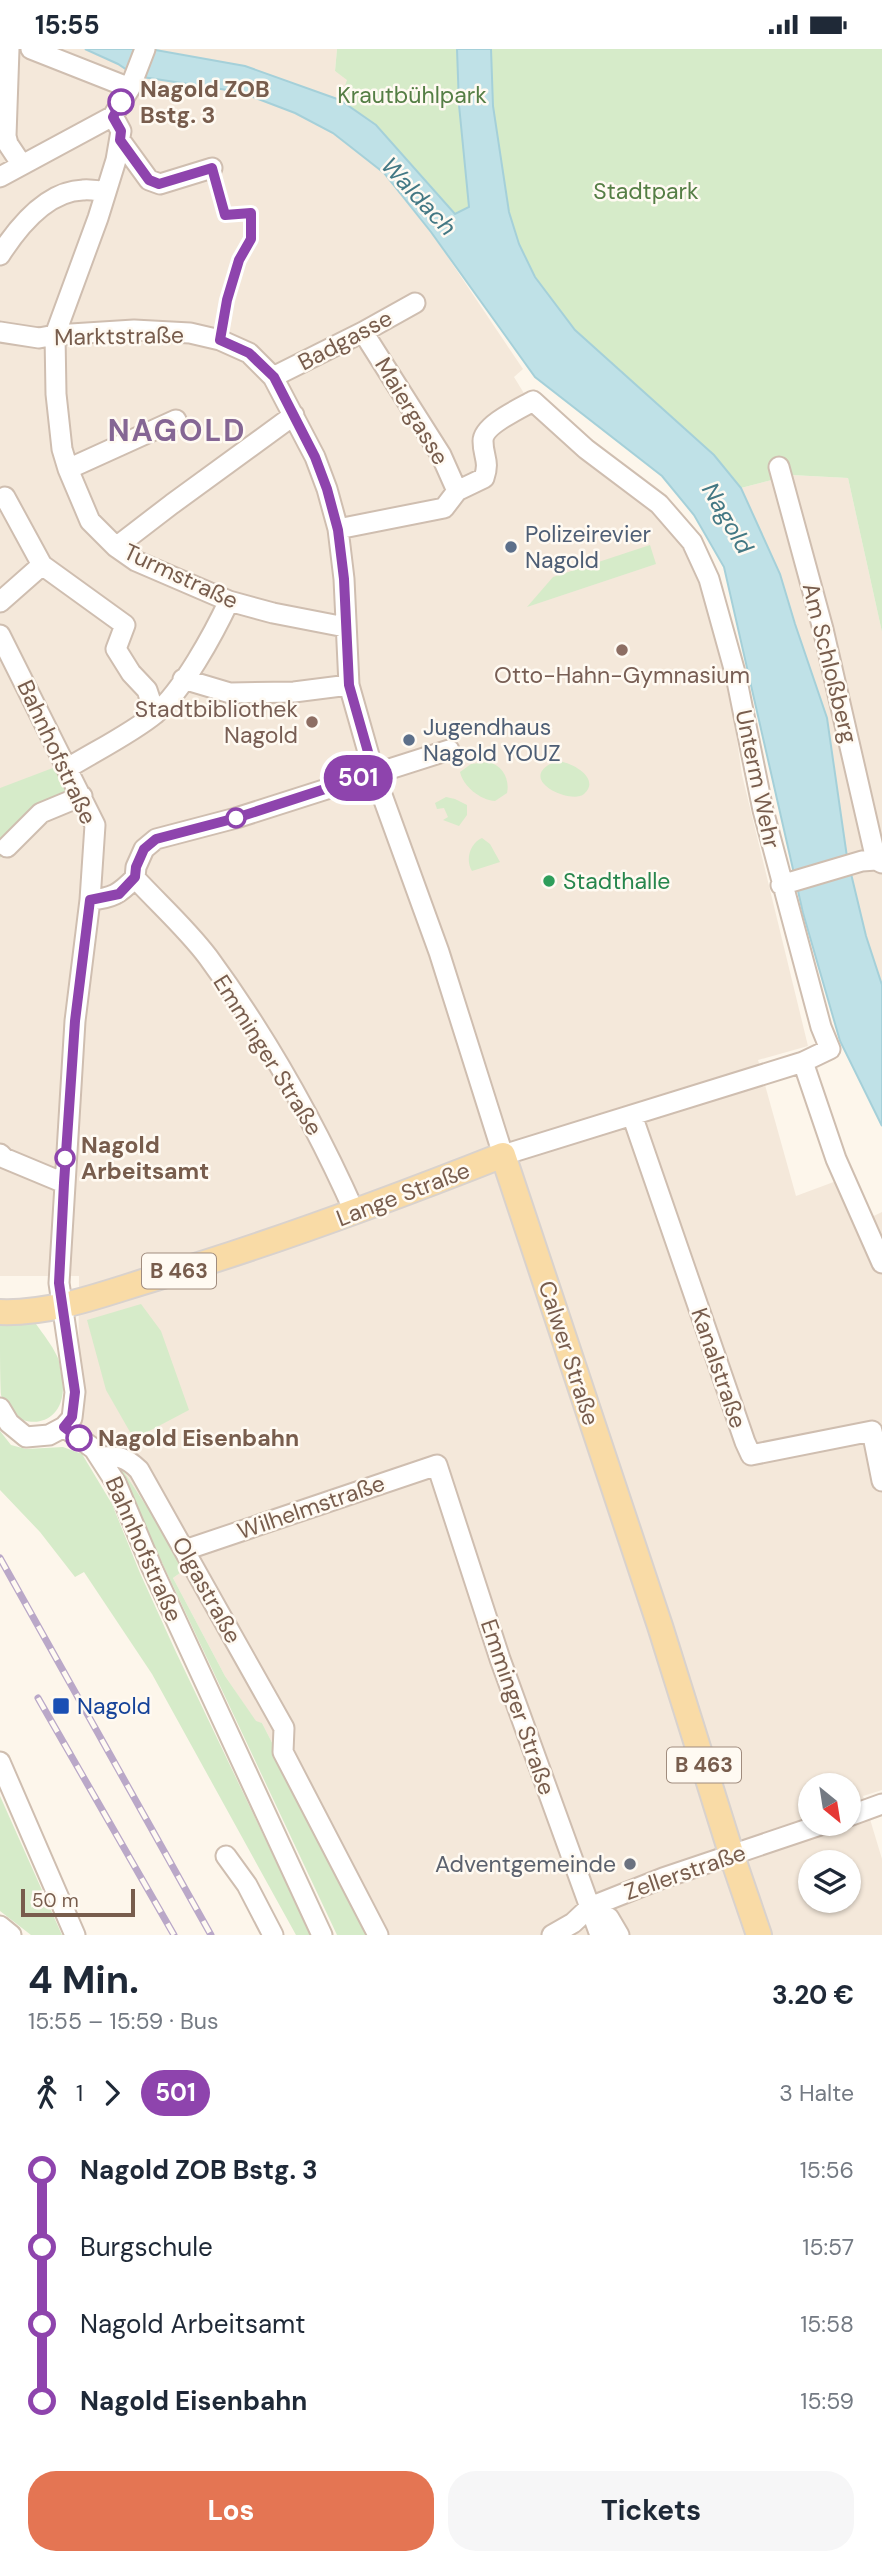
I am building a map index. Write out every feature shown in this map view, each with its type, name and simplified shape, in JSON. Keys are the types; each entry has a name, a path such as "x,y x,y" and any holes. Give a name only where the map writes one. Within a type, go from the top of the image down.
{"main road":[{"name":"Lange Straße","path":"0,1312 61,1307 179,1271 355,1213 503,1155"},
{"name":"Calwer Straße","path":"503,1155 660,1626 759,1935"}],"street":[{"path":"31,49 133,82"},
{"path":"0,177 113,117 133,82 145,49"},
{"path":"9,57 6,136 8,144 22,165"},
{"path":"55,335 98,218 120,140 121,131 113,117"},
{"path":"120,140 149,180 159,184 212,168"},
{"path":"0,255 22,226 59,195 83,190 105,192"},
{"name":"Badgasse","path":"274,377 415,303"},
{"name":"Marktstraße","path":"0,332 38,338 134,330 190,333 220,340 249,353 274,377 323,478 338,530 344,579 349,685 374,773"},
{"name":"Maiergasse","path":"363,332 441,455 457,491"},
{"name":"Turmstraße","path":"55,335 56,394 62,449 90,521 136,561 229,601 345,627"},
{"name":"Unterm Wehr","path":"457,491 484,478 488,465 484,434 495,423 533,401 586,449 659,504 692,541 709,579 736,675 763,810 787,883 821,1027 830,1048 803,1062"},
{"path":"117,547 294,415"},
{"path":"68,469 176,420"},
{"name":"Am Schloßberg","path":"779,467 823,629 874,861"},
{"path":"338,530 444,508 457,491"},
{"path":"5,497 42,565 125,625 116,649 131,673 147,690 155,714"},
{"path":"0,602 42,565"},
{"path":"68,768 155,714 214,634 229,601"},
{"name":"Bahnhofstraße","path":"0,635 6,663 68,768 95,825 90,900 75,1021 64,1183 59,1283 75,1392 72,1417 64,1427 100,1457 116,1483 152,1568 322,1935"},
{"path":"181,682 230,693 294,692 349,685"},
{"path":"90,900 119,894 135,877 136,867 144,849 156,839 449,750"},
{"name":"Calwer Straße","path":"374,773 439,952 503,1155"},
{"path":"7,847 41,813 82,796"},
{"path":"787,883 874,861"},
{"name":"Emminger Straße","path":"135,877 206,955 262,1036 327,1150 355,1213"},
{"path":"803,1062 835,1159 882,1263"},
{"name":"Lange Straße","path":"503,1155 803,1062"},
{"name":"Kanalstraße","path":"632,1115 751,1455 877,1429 882,1481"},
{"path":"0,1154 4,1159 64,1183"},
{"path":"0,1408 9,1423 26,1437 49,1435 64,1427"},
{"name":"Olgastraße","path":"100,1457 128,1458 139,1470 284,1728 283,1752 378,1935"},
{"name":"Emminger Straße","path":"438,1465 500,1658 590,1907 609,1918 619,1935"},
{"name":"Wilhelmstraße","path":"185,1550 438,1465"},
{"path":"0,1762 75,1935"},
{"path":"861,1812 882,1804"},
{"name":"Zellerstraße","path":"552,1935 573,1923 590,1907 663,1878 798,1833"},
{"path":"226,1856 247,1885 273,1935"},
{"path":"590,1907 600,1935"},
{"path":"0,1926 11,1935"}],"shaded area":[{"path":"0,49 337,49 335,71 348,79 340,100 245,66 159,50 149,78 240,92 295,113 333,133 384,173 431,232 523,369 514,377 533,408 661,518 678,537 710,609 730,692 742,775 808,1046 758,1060 796,1196 839,1180 857,1224 882,1212 882,1790 863,1796 882,1859 882,1935 370,1935 262,1723 256,1722 225,1676 173,1578 187,1568 122,1469 78,1424 79,1276 0,1276"},
{"path":"790,475 848,478 882,632 882,985 866,936 847,857 827,718 780,574 741,488"}],"green space":[{"name":"Krautbühlpark","path":"337,49 457,49 459,105 469,207 455,214 376,125 340,100 347,80 335,71"},
{"name":"Stadtpark","path":"491,49 882,49 882,632 848,478 791,475 741,488 714,455 575,330 535,277 519,244 509,212 493,106"},
{"path":"650,545 656,564 527,607 553,577"},
{"path":"556,761 582,771 589,782 589,788 584,794 568,796 549,788 543,782 540,775 544,768"},
{"path":"488,762 498,766 507,783 507,793 495,801 473,791 460,772 471,764"},
{"path":"58,766 82,796 7,847 0,858 0,788"},
{"path":"446,797 467,805 467,815 459,826 443,820 448,817 444,808 437,809 435,803"},
{"path":"482,838 490,844 500,862 472,871 470,852 474,844"},
{"path":"141,1304 161,1331 189,1410 134,1439 106,1390 87,1320"},
{"path":"36,1324 58,1358 62,1395 58,1408 50,1417 40,1421 28,1421 17,1417 1,1395 0,1325"},
{"path":"0,1431 11,1445 26,1449 63,1447 82,1454 112,1504 175,1650 311,1935 296,1935 152,1674 84,1572 75,1577 40,1532 0,1490"},
{"path":"122,1469 187,1568 173,1578 225,1676 256,1721 262,1723 370,1935 337,1935 119,1471"},
{"path":"0,1796 62,1935 31,1935 0,1911"}],"water":[{"name":"Waldach","path":"85,49 150,49 245,66 340,100 376,125 455,214 469,207 459,105 457,49 491,49 493,106 509,212 519,244 535,277 575,330 714,455 741,488 780,574 827,718 847,857 866,936 882,985 882,1126 840,1041 803,913 724,567 694,515 662,476 535,377 431,232 384,173 333,133 295,113 240,92 136,76 118,64"}],"railway":[{"path":"0,1558 211,1935"},
{"path":"38,1698 174,1935"}],"bus line":[{"name":"501","path":"79,1438 64,1427 72,1417 75,1392 59,1283 75,1021 90,900 119,894 135,877 136,867 144,849 156,839 236,818 374,773 349,685 344,579 338,530 327,489 315,457 274,377 249,353 220,340 227,300 239,260 251,239 251,213 225,215 212,168 159,184 149,180 120,140 121,131 113,117 121,102"}],"place":[{"name":"Nagold ZOB Bstg. 3","path":"121,102"},
{"name":"Polizeirevier Nagold","path":"511,547"},
{"name":"Otto-Hahn-Gymnasium","path":"622,650"},
{"name":"Stadtbibliothek Nagold","path":"312,722"},
{"name":"Jugendhaus Nagold YOUZ","path":"409,740"},
{"name":"Stadthalle","path":"549,881"},
{"name":"Nagold Arbeitsamt","path":"65,1158"},
{"name":"Nagold Eisenbahn","path":"79,1438"},
{"name":"Nagold","path":"61,1706"},
{"name":"Adventgemeinde","path":"630,1864"}],"district":[{"name":"NAGOLD","path":"177,430"}]}
